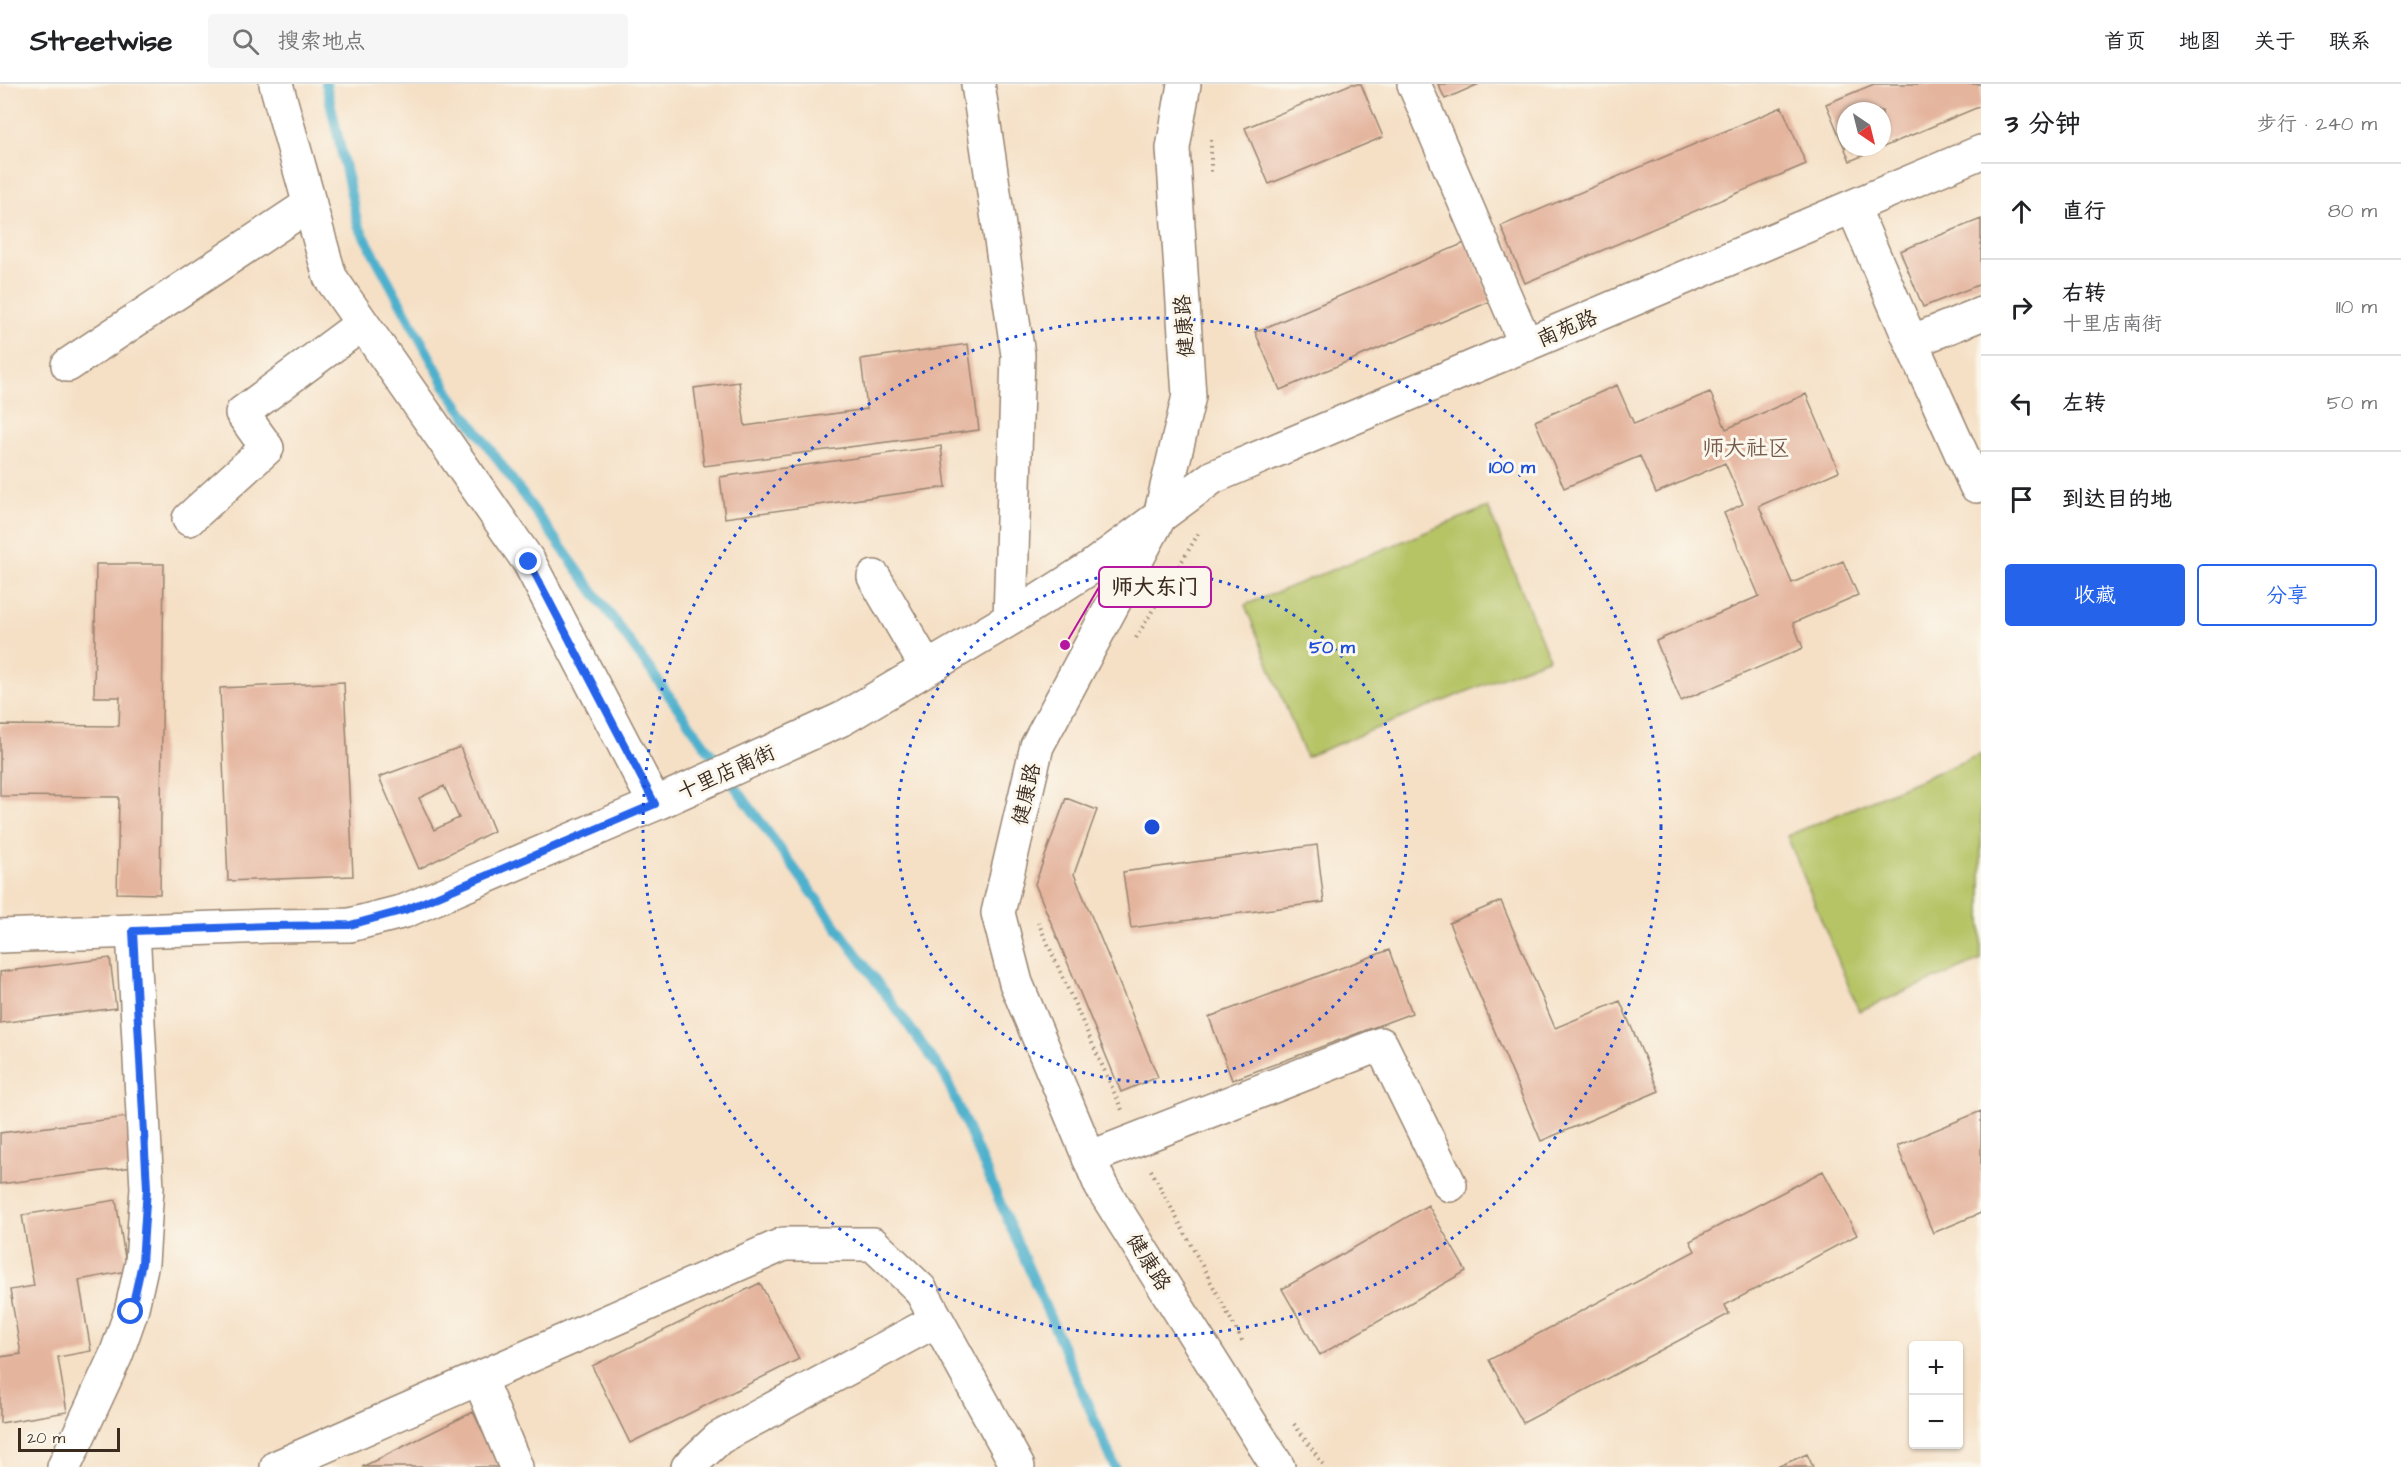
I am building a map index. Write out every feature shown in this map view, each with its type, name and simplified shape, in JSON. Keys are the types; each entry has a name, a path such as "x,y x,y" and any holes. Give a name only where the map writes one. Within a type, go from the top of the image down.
{"street":[{"path":"276,84 330,277 529,562 655,804"},
{"path":"978,84 1018,355 1010,619"},
{"name":"健康路","path":"1184,84 1173,148 1189,396 1160,516 1037,746 998,913 1016,982 1101,1186 1278,1467"},
{"path":"1414,84 1526,345"},
{"name":"南苑路","path":"1160,516 1213,477 1981,152"},
{"path":"68,365 310,204"},
{"path":"1853,207 1911,342 1979,489"},
{"path":"1911,342 1981,314"},
{"path":"189,519 267,448 242,413 362,324"},
{"name":"十里店南街","path":"0,936 350,925 405,910 655,804 842,719 1010,619 1090,568 1160,516"},
{"path":"874,577 927,668"},
{"path":"64,1467 116,1355 131,1312 142,1263 147,1188 133,931"},
{"path":"1089,1158 1381,1044 1449,1185"},
{"path":"277,1467 784,1244 873,1244 920,1289 1018,1467"},
{"path":"688,1467 719,1438 937,1320"},
{"path":"478,1378 516,1467"}],"path":[{"path":"1211,132 1212,179"},
{"path":"1131,647 1203,525"},
{"path":"1035,915 1135,1141 1246,1348"},
{"path":"1294,1423 1325,1467"}],"green space":[{"path":"1488,507 1549,658 1306,757 1245,605"},
{"path":"1981,754 1981,960 1859,1011 1787,836"}],"building":[{"path":"1351,84 1361,84 1383,137 1269,184 1245,128"},
{"path":"1438,84 1479,84 1445,99"},
{"path":"1874,84 1981,84 1981,106 1891,144 1891,102 1837,102 1837,130 1826,104"},
{"path":"1782,107 1806,164 1525,283 1501,226"},
{"path":"1848,156 1862,156 1850,161"},
{"path":"1981,219 1981,284 1923,307 1900,251"},
{"path":"1467,242 1491,301 1280,390 1255,332"},
{"path":"968,344 979,430 704,466 694,388 739,382 745,426 867,409 861,359"},
{"path":"1617,385 1634,424 1710,392 1726,429 1806,394 1839,471 1759,506 1792,583 1843,561 1858,595 1793,623 1803,648 1681,701 1656,641 1759,596 1724,513 1743,504 1725,463 1656,493 1640,456 1564,488 1535,421"},
{"path":"941,446 946,487 725,518 720,477"},
{"path":"96,564 164,564 160,894 117,893 119,797 0,796 0,725 119,726 120,697 94,697"},
{"path":"344,682 353,876 228,881 220,688"},
{"path":"460,747 494,831 419,869 379,777","holes":["444,786 459,818 434,830 419,798"]},
{"path":"1066,798 1097,810 1074,874 1158,1077 1121,1092 1035,884"},
{"path":"1317,845 1324,902 1131,928 1123,872"},
{"path":"1501,901 1555,1028 1620,1001 1659,1091 1541,1141 1449,923"},
{"path":"1389,950 1412,1013 1232,1080 1209,1017"},
{"path":"110,958 116,1008 0,1023 0,972"},
{"path":"1981,1111 1981,1213 1933,1233 1897,1146"},
{"path":"127,1117 133,1167 0,1184 0,1133"},
{"path":"1823,1171 1857,1235 1725,1305 1729,1314 1523,1423 1489,1360 1695,1251 1690,1241"},
{"path":"116,1200 127,1271 79,1280 91,1351 58,1357 67,1412 0,1423 0,1357 21,1354 10,1290 34,1286 22,1215"},
{"path":"1428,1205 1466,1271 1320,1355 1282,1289"},
{"path":"760,1283 799,1359 630,1443 592,1366"},
{"path":"473,1412 500,1467 362,1467"},
{"path":"1807,1454 1813,1467 1777,1467"}],"waterway":[{"path":"326,84 358,225 450,394 945,1076 1115,1467"}],"place":[{"name":"师大东门","path":"1065,645"}],"district":[{"name":"师大社区","path":"1746,447"}],"route":[{"path":"131,1312 142,1263 147,1188 133,931 350,925 405,910 655,804 529,562"}]}
